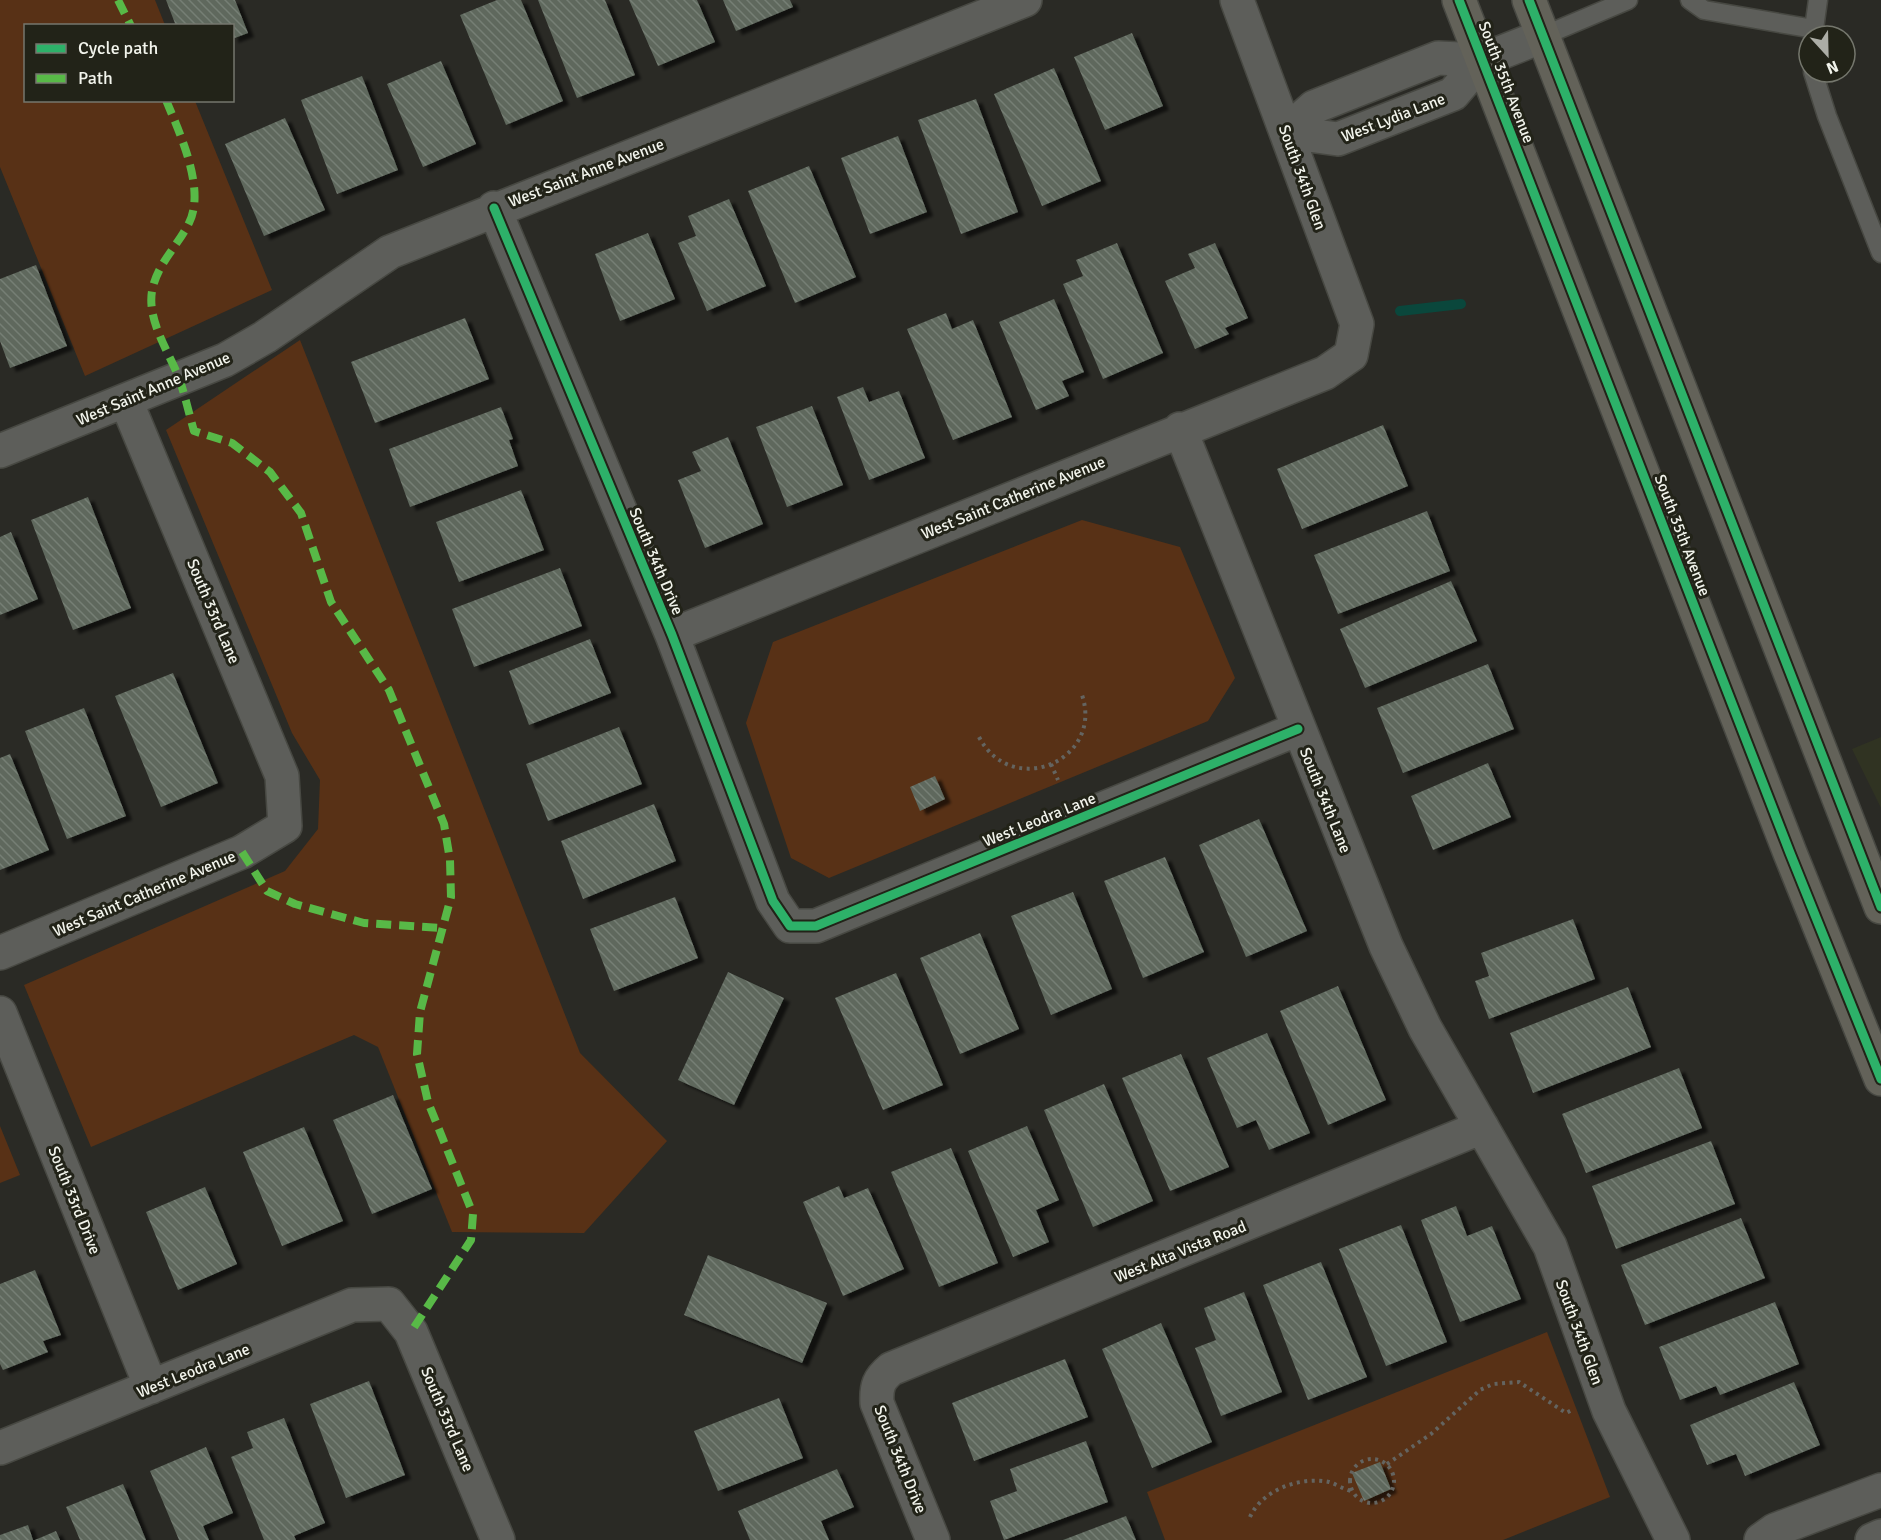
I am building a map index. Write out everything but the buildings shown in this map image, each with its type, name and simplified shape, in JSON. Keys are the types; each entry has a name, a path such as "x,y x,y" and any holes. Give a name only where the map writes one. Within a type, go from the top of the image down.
{"main road":[{"name":"South 35th Avenue","path":"1459,0 1785,842 1881,1079"},
{"path":"1529,0 1881,907"}],"street":[{"name":"West Saint Anne Avenue","path":"0,452 225,360 265,338 390,252 963,12 1025,0"},
{"name":"South 34th Glen","path":"1237,0 1357,324 1351,354"},
{"name":"West Lydia Lane","path":"1286,132 1338,139 1453,94 1482,60 1543,36"},
{"name":"South 34th Drive","path":"494,208 672,635 773,901 790,926"},
{"name":"West Saint Catherine Avenue","path":"672,635 1324,373 1351,354"},
{"name":"South 33rd Lane","path":"126,401 282,776 285,826"},
{"name":"South 34th Lane","path":"1180,429 1386,946 1425,1028 1482,1127"},
{"name":"West Leodra Lane","path":"790,926 816,927 1298,729"},
{"name":"West Saint Catherine Avenue","path":"0,953 242,852 285,826"},
{"name":"South 33rd Drive","path":"0,1013 151,1387"},
{"name":"South 34th Glen","path":"1482,1127 1550,1245 1604,1399 1673,1540"},
{"name":"West Alta Vista Road","path":"880,1378 891,1369 1482,1127"},
{"name":"South 33rd Lane","path":"389,1304 411,1332 498,1540"},
{"name":"West Leodra Lane","path":"0,1448 352,1305 389,1304"},
{"name":"South 34th Drive","path":"880,1378 876,1390 877,1403 933,1540"},
{"path":"1761,1540 1775,1530 1879,1497"},
{"path":"1872,1540 1881,1536"}],"lane":[{"path":"1543,36 1628,0"},
{"path":"1690,0 1704,10 1797,29"},
{"path":"1815,24 1818,0"},
{"path":"1817,84 1827,116 1881,252"}],"path":[{"path":"979,737 993,756 1016,768 1041,768 1051,764 1069,753 1081,735 1085,713 1082,694"},
{"path":"1051,764 1058,780"},
{"path":"1387,1464 1431,1434 1480,1390 1493,1384 1519,1382 1533,1388 1566,1413 1604,1399"},
{"path":"1250,1517 1260,1503 1285,1486 1317,1480 1352,1491 1366,1503 1381,1501 1387,1497 1394,1485 1392,1470 1387,1464 1374,1458 1360,1462 1351,1473 1352,1491"}],"shaded area":[{"path":"0,0 155,0 165,24 24,24 24,102 195,102 272,290 85,376 0,167"},
{"path":"300,340 580,1053 667,1141 584,1233 452,1232 378,1047 354,1035 91,1147 24,985 285,871 318,829 320,780 292,733 166,430"},
{"path":"1082,520 1180,547 1235,678 1208,721 829,878 791,858 746,723 773,642"},
{"path":"1881,737 1881,808 1852,749"},
{"path":"0,1126 20,1175 0,1183"},
{"path":"1547,1332 1610,1497 1503,1540 1165,1540 1147,1492"}],"waterway":[{"path":"1400,311 1461,304"}],"marked path":[{"path":"118,0 130,24"},
{"path":"167,102 184,145 195,194 189,223 158,272 151,302 156,325 179,378 194,431 232,443 270,472 301,513 331,602 389,690 444,824 450,860 451,897 420,1012 417,1054 428,1102 473,1214 471,1240 411,1332"},
{"path":"242,852 267,891 295,904 364,923 442,928"}],"cycle path":[{"path":"1459,0 1790,853 1881,1079"},
{"path":"1529,0 1881,907"},
{"path":"494,208 672,635 773,901 790,926 816,926 1298,729"}]}
